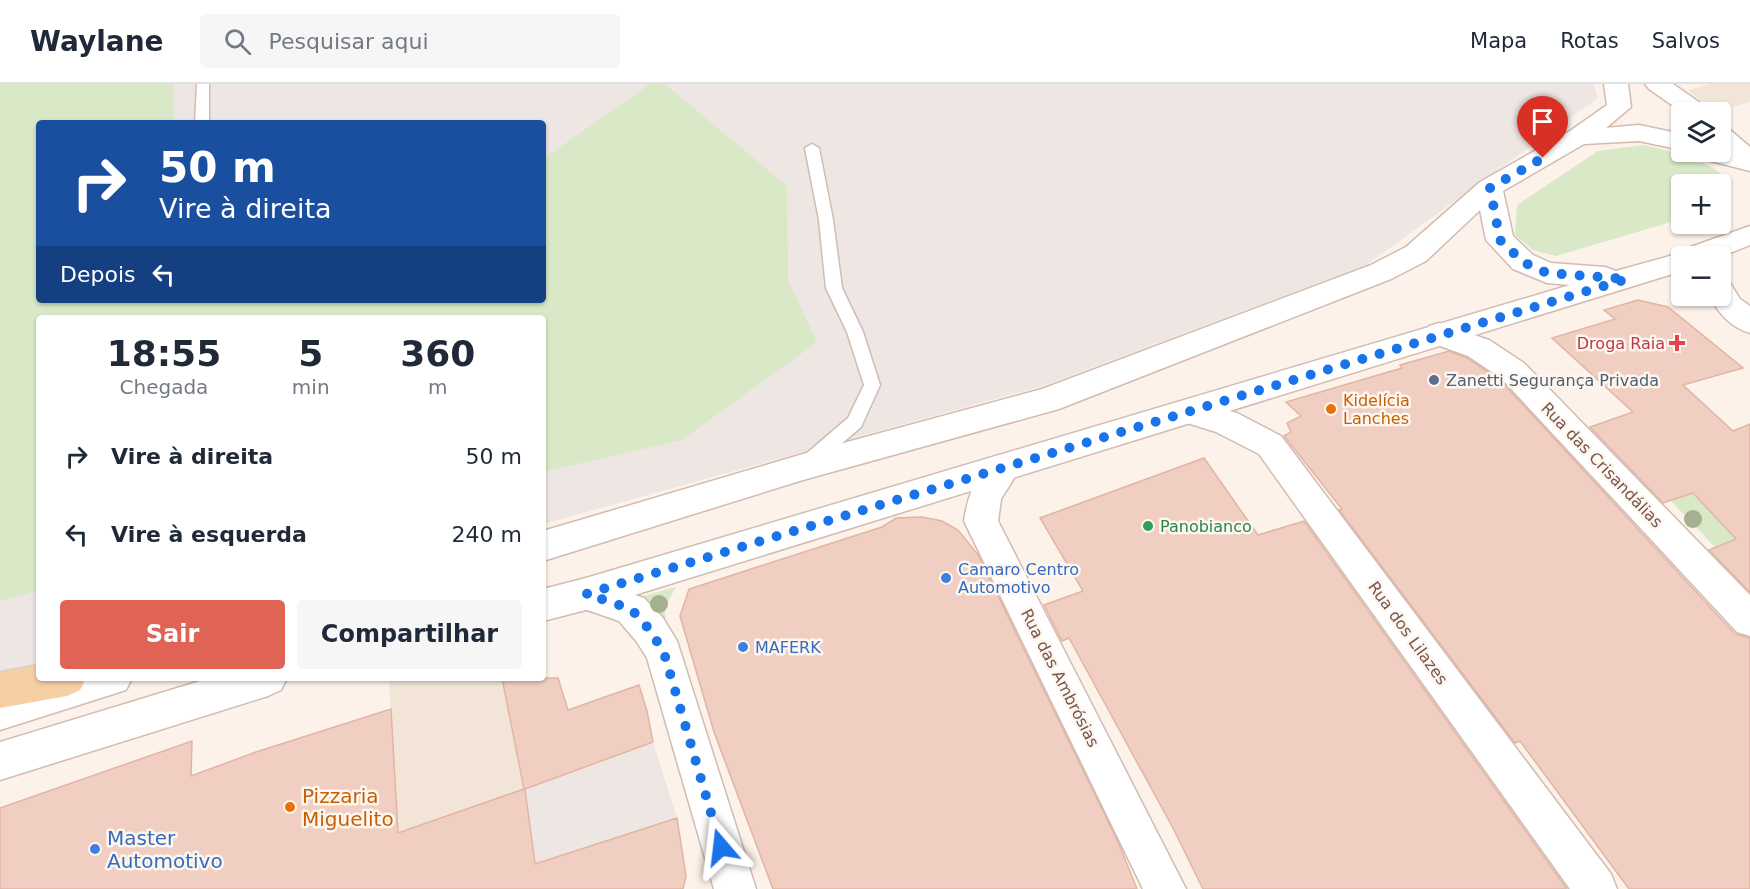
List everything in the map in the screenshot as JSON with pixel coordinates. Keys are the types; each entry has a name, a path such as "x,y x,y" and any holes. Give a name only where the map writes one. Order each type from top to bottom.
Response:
{"main road":[{"path":"546,545 803,467 1048,400 1381,272 1416,254 1490,188 1579,137 1619,107 1616,84"},
{"path":"1657,84 1683,102"},
{"path":"1579,137 1639,133 1671,140"},
{"path":"1731,144 1750,162"},
{"path":"1731,157 1750,162"},
{"path":"1490,188 1500,240 1523,262 1547,273 1627,279"},
{"path":"1720,246 1746,230"},
{"path":"546,604 1192,412 1438,334 1671,265"},
{"path":"1730,306 1750,322"},
{"name":"Rua das Crisandálias","path":"1438,334 1467,342 1494,355 1513,371 1750,620"},
{"name":"Rua dos Lilazes","path":"1192,412 1226,422 1270,445 1596,889"},
{"name":"Rua das Ambrósias","path":"1005,467 985,495 981,521 1165,889"},
{"path":"586,594 631,609 650,630 664,653 688,741 735,889"},
{"path":"0,690 50,681"},
{"path":"0,712 102,681"},
{"path":"0,761 258,681"},
{"path":"0,772 266,681"}],"lane":[{"path":"202,120 203,84"},
{"path":"803,467 855,422 872,385 855,332 834,288 826,220 812,148"}],"shaded area":[{"path":"0,84 1593,84 1598,98 1366,265 1045,385 546,523 546,315 36,315 36,668 0,674"},
{"path":"1710,84 1750,84 1750,102 1731,107 1731,102 1703,102 1688,90"},
{"path":"389,681 503,681 525,789 398,833"},
{"path":"653,742 677,818 535,864 525,789"}],"green space":[{"path":"0,84 174,84 174,120 36,120 36,303 546,303 546,157 650,84 665,84 787,186 788,280 817,342 682,440 546,471 546,315 36,315 36,591 0,601"},
{"path":"1644,145 1671,151 1671,162 1702,162 1721,174 1671,174 1671,222 1556,256 1533,250 1515,235 1517,205 1598,151"},
{"path":"1693,493 1736,539 1715,547 1670,500"},
{"path":"676,587 664,609 666,620 651,608 629,600"}],"building":[{"path":"1638,300 1668,307 1743,368 1683,385 1733,431 1750,424 1750,592 1709,550 1736,539 1693,493 1663,503 1590,427 1633,412 1552,338 1615,319 1604,310"},
{"path":"1449,351 1467,358 1501,381 1735,634 1750,638 1750,889 1629,889 1520,741 1515,743 1339,510 1342,509 1284,436 1291,432 1287,423 1301,416 1286,402 1402,368 1400,365"},
{"path":"1204,458 1258,535 1304,521 1567,889 1203,889 1173,828 1069,638 1062,641 1044,605 1083,591 1040,518"},
{"path":"922,517 942,521 958,530 978,555 1119,844 1137,889 773,889 714,732 680,616 689,589 882,527 896,518"},
{"path":"546,678 558,678 568,710 639,685 653,742 525,789 535,864 677,818 686,876 683,889 0,889 0,808 192,741 191,776 256,752 391,709 398,833 524,789 503,681 546,681"}],"place":[{"name":"Droga Raia","path":"1677,343"},
{"name":"Zanetti Segurança Privada","path":"1434,380"},
{"name":"Kidelícia Lanches","path":"1331,409"},
{"name":"Panobianco","path":"1148,526"},
{"name":"Camaro Centro Automotivo","path":"946,578"},
{"name":"MAFERK","path":"743,647"},
{"name":"Pizzaria Miguelito","path":"290,807"},
{"name":"Master Automotivo","path":"95,849"}],"route":[{"path":"721,847 664,653 650,630 631,609 586,594 809,525 1192,412 1438,334 1627,279 1547,273 1523,262 1500,240 1490,188 1543,158"}]}
